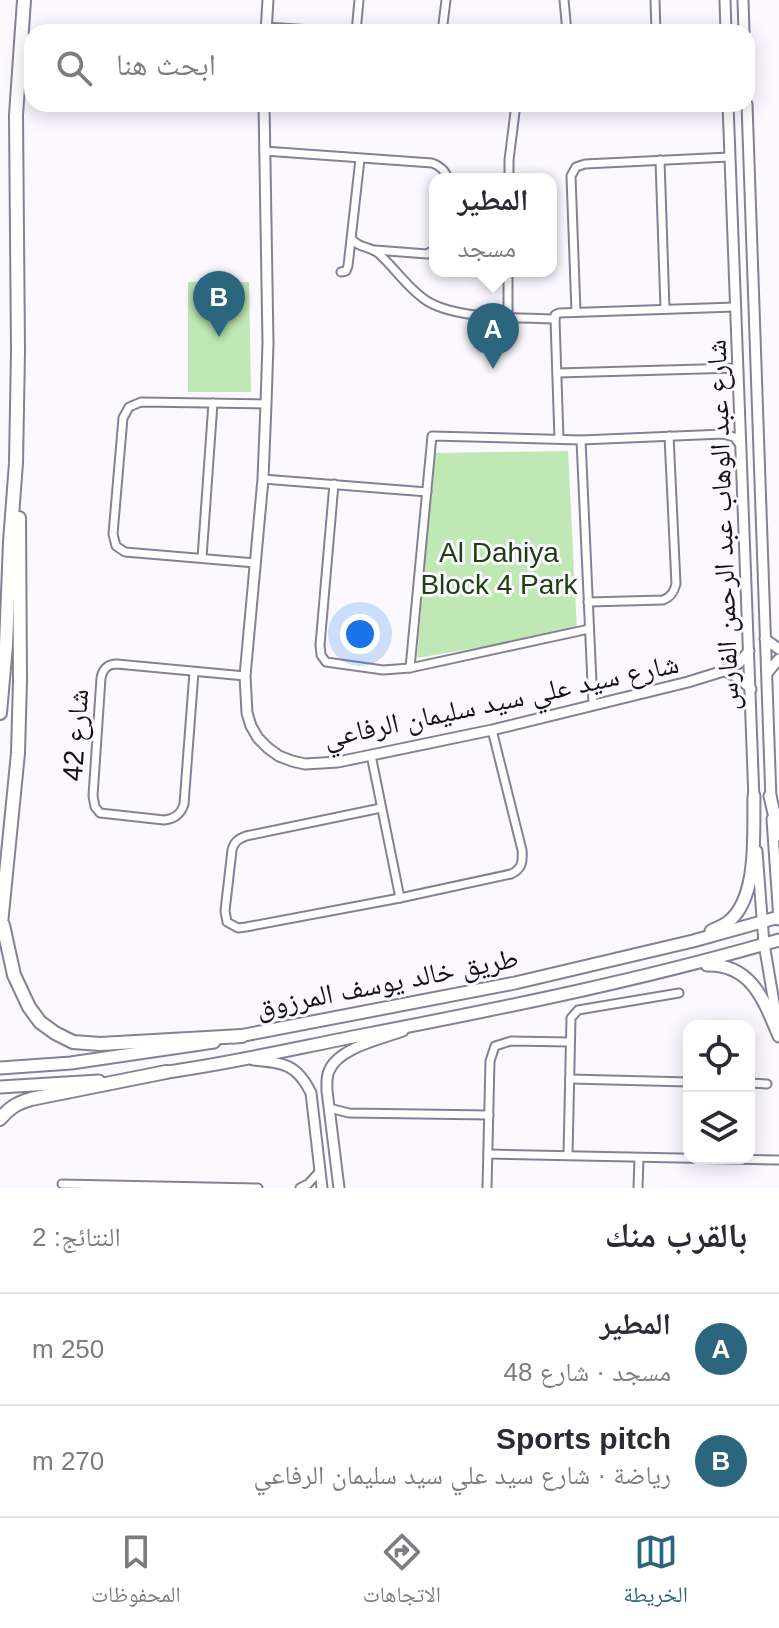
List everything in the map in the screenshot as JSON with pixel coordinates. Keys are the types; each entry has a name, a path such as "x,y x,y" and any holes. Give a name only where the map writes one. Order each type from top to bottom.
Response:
{"highway":[{"path":"0,713 16,463 16,115 24,0"},
{"path":"0,934 18,753 20,695 20,545 16,463"},
{"path":"1,916 14,975 29,1007 40,1022 73,1042 100,1044 242,1036"},
{"path":"0,1119 19,1103 166,1072"}],"main road":[{"path":"693,941 729,921 744,902 751,882 754,796"},
{"path":"770,796 779,835"},
{"name":"طريق خالد يوسف المرزوق","path":"0,1068 71,1063 242,1036 515,983 779,918"},
{"name":"طريق خالد يوسف المرزوق","path":"0,1087 111,1080 166,1072 440,1021 690,966 779,940"},
{"path":"690,966 718,965 743,974 754,985 779,1035"}],"street":[{"path":"266,24 268,0"},
{"path":"357,24 359,0"},
{"path":"443,24 446,0"},
{"path":"564,0 566,24"},
{"path":"655,0 656,24"},
{"path":"725,0 726,24"},
{"path":"743,0 744,24"},
{"name":"شارع سيد علي سيد سليمان الرفاعي","path":"264,112 268,330 266,404 263,479 245,676 247,713 258,738 279,756 305,764 338,762 492,730 725,671 739,663 749,651"},
{"path":"509,173 515,112"},
{"name":"شارع عبد الوهاب عبد الرحمن الفارس","path":"728,112 754,796 761,922 779,1035"},
{"name":"شارع عبد الوهاب عبد الرحمن الفارس","path":"747,112 770,796 779,918"},
{"path":"264,151 432,163 444,173"},
{"path":"576,312 573,170 580,164 729,157"},
{"path":"341,272 348,269 360,159"},
{"path":"660,160 665,309"},
{"path":"352,239 357,245 374,250 429,253"},
{"path":"374,250 417,293 436,305 460,312 555,319"},
{"path":"508,277 508,317"},
{"path":"559,439 555,315 735,307"},
{"path":"557,373 738,368 745,374 756,367"},
{"path":"739,393 742,386 749,384 757,390"},
{"path":"255,563 125,552 116,546 113,534 123,418 129,407 141,402 266,404"},
{"path":"202,558 213,403"},
{"path":"723,434 740,421"},
{"path":"410,668 432,436 581,440 723,434 734,437 741,447"},
{"path":"588,602 663,600 675,589 669,436"},
{"path":"581,440 593,705"},
{"path":"263,479 427,492"},
{"path":"334,484 320,645 322,659 331,664 383,670 410,668 589,629"},
{"path":"765,639 779,649"},
{"path":"767,675 779,659"},
{"name":"شارع 42","path":"194,672 184,804 180,813 164,820 100,813 93,796 101,678 105,669 117,664 245,676"},
{"path":"725,671 751,689"},
{"path":"381,808 240,839 232,850 225,918 232,926 246,927 511,874 521,865 522,850 492,730"},
{"path":"753,733 762,736 768,732"},
{"path":"753,750 763,746 769,750"},
{"path":"371,755 400,898"},
{"path":"568,1155 571,1018 578,1010 679,993"},
{"path":"339,1188 329,1108 329,1070 349,1050 440,1021"},
{"path":"487,1188 490,1061 495,1046 511,1041 570,1042"},
{"path":"238,1059 290,1067 304,1079 311,1093 322,1188"},
{"path":"570,1079 683,1082"},
{"path":"755,1083 767,1084"},
{"path":"329,1108 349,1113 489,1115"},
{"path":"331,1122 349,1113"},
{"path":"318,1159 327,1150 335,1156"},
{"path":"488,1154 779,1160"},
{"path":"638,1188 639,1158"},
{"path":"300,1188 320,1171"},
{"path":"62,1184 258,1188"}],"green space":[{"path":"188,282 249,282 251,392 188,392"},
{"name":"Al Dahiya Block 4 Park","path":"568,451 577,631 417,658 434,453"}],"place":[{"name":"Sports pitch","path":"219,337"},
{"name":"المطير","path":"493,369"}]}
